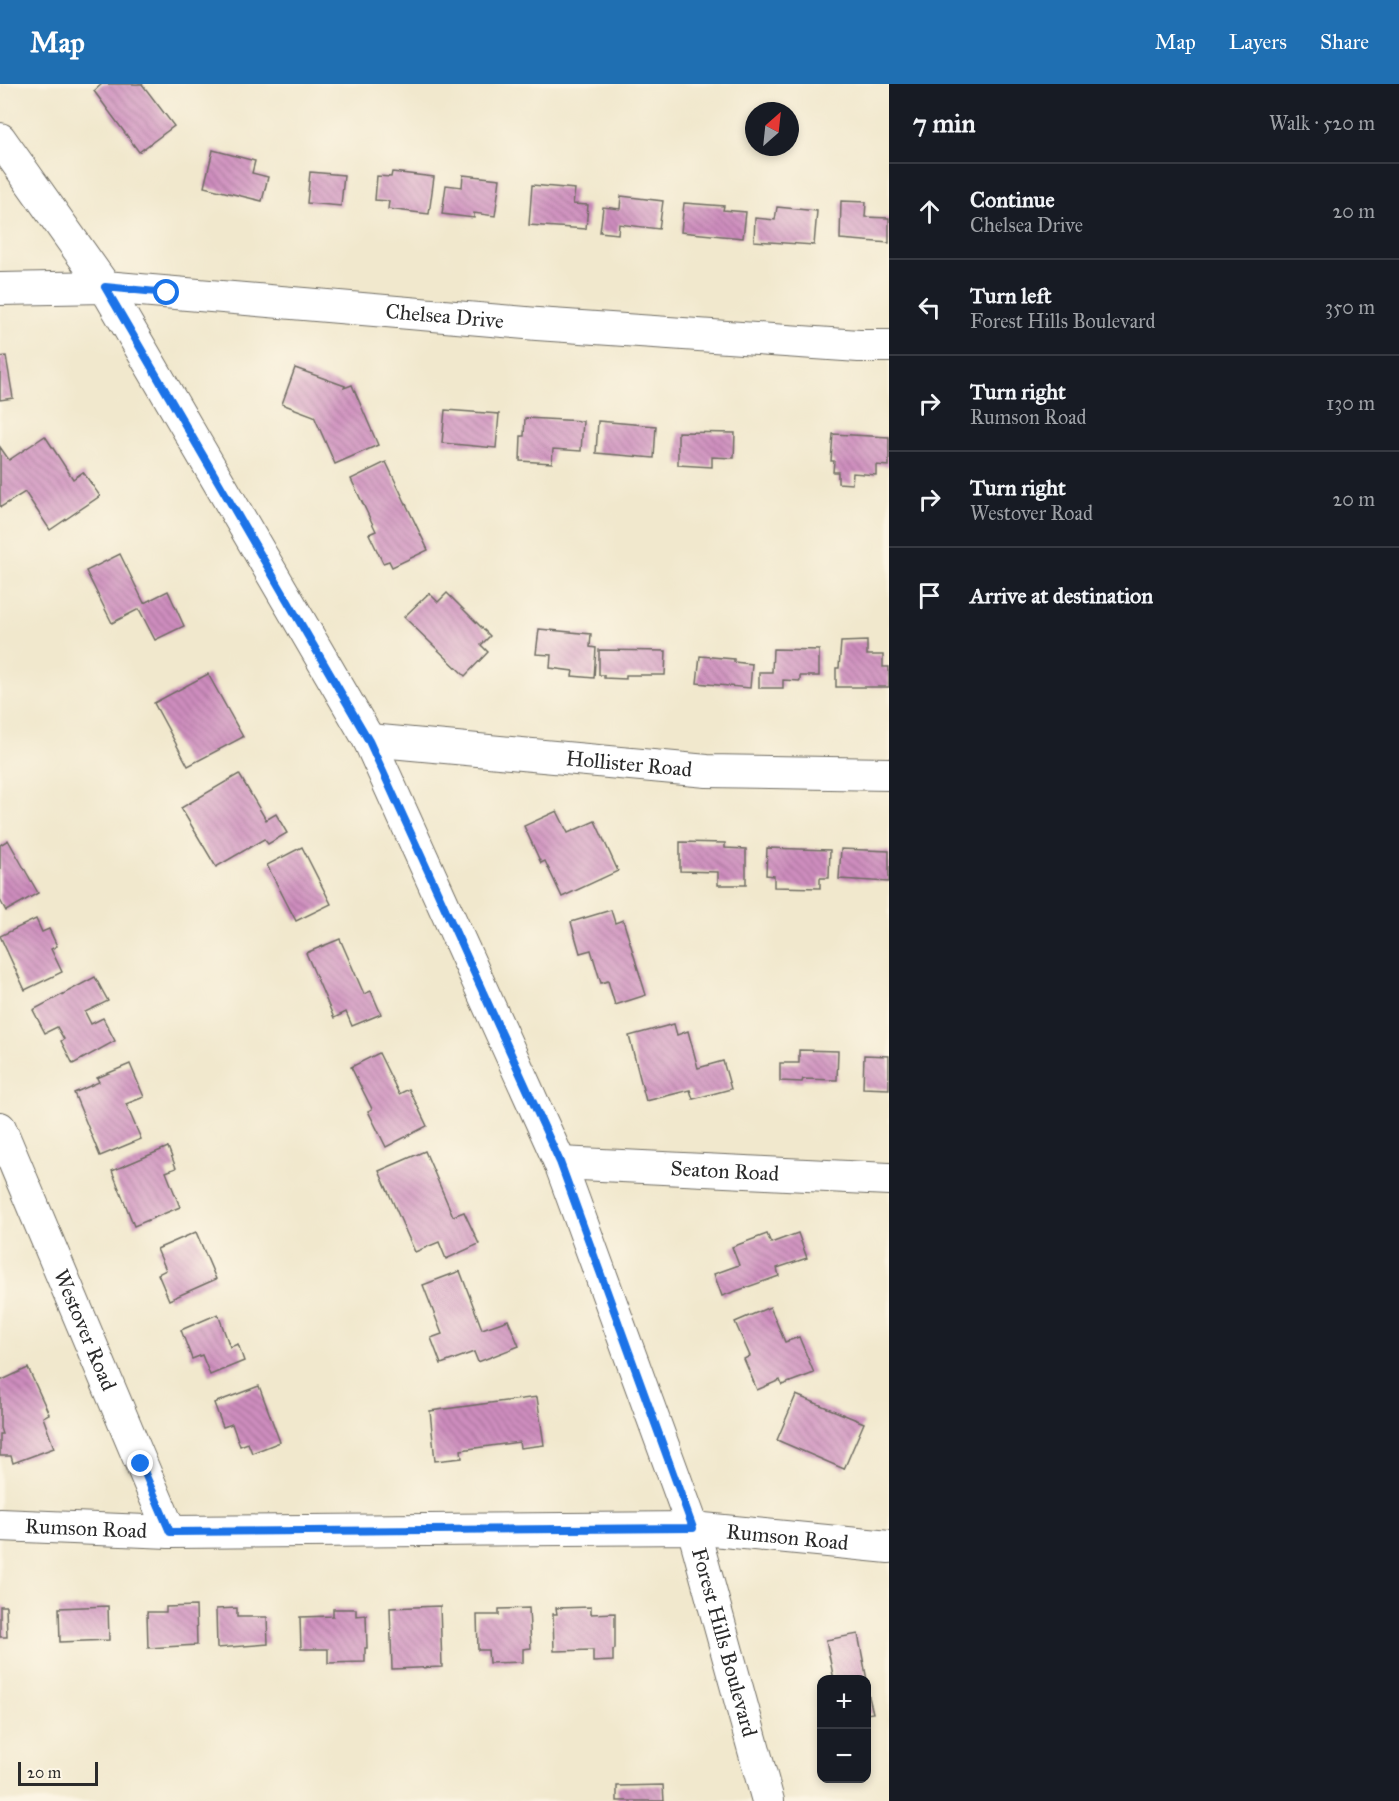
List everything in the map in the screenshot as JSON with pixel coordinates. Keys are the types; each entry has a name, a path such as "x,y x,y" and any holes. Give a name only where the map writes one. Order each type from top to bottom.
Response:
{"street":[{"name":"Forest Hills Boulevard","path":"0,139 105,287 369,741 560,1162 693,1528 768,1801"},
{"name":"Chelsea Drive","path":"0,289 105,287 537,324 859,346 889,346"},
{"name":"Hollister Road","path":"369,741 707,771 889,774"},
{"name":"Westover Road","path":"0,1128 170,1532"},
{"name":"Seaton Road","path":"560,1162 889,1179"},
{"name":"Rumson Road","path":"0,1525 170,1532 693,1528 889,1547"}],"building":[{"path":"102,84 142,84 174,126 139,152 94,91"},
{"path":"213,150 255,161 252,173 268,177 262,201 204,187"},
{"path":"310,172 344,175 341,206 307,203"},
{"path":"392,172 434,177 429,214 388,209 389,201 375,200 377,176 391,177"},
{"path":"463,175 500,179 495,216 474,213 474,218 442,214 446,185 462,187"},
{"path":"532,185 575,189 573,204 588,205 586,229 529,225"},
{"path":"621,196 663,201 659,229 619,224 618,234 600,232 603,207 620,209"},
{"path":"841,201 866,202 865,217 889,218 889,243 840,239"},
{"path":"684,203 724,206 723,210 746,212 743,238 681,232"},
{"path":"777,207 817,211 814,245 754,241 755,218 775,220"},
{"path":"6,356 13,398 0,400 0,357"},
{"path":"295,368 345,386 344,388 352,385 378,445 335,464 314,416 282,404"},
{"path":"445,410 499,414 496,448 442,443"},
{"path":"525,418 583,421 581,451 553,449 552,463 520,461 521,436 524,436"},
{"path":"598,421 656,426 654,458 596,453"},
{"path":"678,432 735,433 734,458 712,457 712,467 678,465"},
{"path":"833,434 889,437 889,466 876,465 876,475 853,473 852,484 838,483 838,472 833,472 834,461 831,461"},
{"path":"45,436 73,479 83,472 100,496 50,530 25,492 1,507 0,505 0,447 9,460"},
{"path":"386,462 428,550 392,567 389,561 383,563 369,534 376,531 351,479"},
{"path":"120,554 144,603 168,591 184,626 155,640 139,609 112,623 86,571"},
{"path":"429,593 438,602 447,593 490,636 481,645 488,652 465,676 404,617"},
{"path":"539,629 591,634 590,647 596,648 594,678 572,676 573,671 550,668 551,655 536,654"},
{"path":"867,641 867,655 883,655 883,667 889,667 889,687 836,687 836,668 839,668 841,642"},
{"path":"773,649 819,650 819,676 800,676 800,681 783,680 783,688 759,688 759,672 772,672"},
{"path":"599,650 666,651 665,675 626,675 626,679 604,678 604,675 599,675"},
{"path":"700,656 734,659 734,662 752,664 750,688 697,683"},
{"path":"208,674 243,737 188,766 154,703"},
{"path":"239,774 266,820 276,814 287,833 268,844 264,839 216,867 181,808"},
{"path":"557,811 568,833 595,821 618,871 562,897 545,861 541,863 524,826"},
{"path":"8,840 38,893 6,911 0,900 0,845"},
{"path":"680,842 725,843 725,848 746,849 746,885 718,885 718,872 680,871"},
{"path":"302,847 331,904 296,921 267,865"},
{"path":"767,848 830,850 829,878 820,878 820,888 774,887 774,876 766,875"},
{"path":"841,849 889,851 889,882 839,879"},
{"path":"611,910 615,923 623,920 646,995 615,1005 608,981 601,983 591,950 580,953 571,922"},
{"path":"36,919 42,932 49,929 57,946 51,949 62,972 25,990 0,936"},
{"path":"340,939 364,994 371,991 381,1014 352,1026 346,1012 334,1018 306,953"},
{"path":"95,977 108,1001 85,1012 91,1024 103,1018 115,1041 73,1064 61,1041 64,1039 57,1027 45,1033 33,1010"},
{"path":"674,1024 677,1035 688,1031 698,1068 723,1061 731,1089 693,1099 690,1090 646,1101 629,1036"},
{"path":"799,1050 838,1051 837,1080 780,1081 780,1063 799,1063"},
{"path":"379,1053 399,1094 409,1089 427,1126 386,1147 368,1111 372,1109 351,1067"},
{"path":"864,1055 889,1056 889,1089 863,1088"},
{"path":"130,1064 144,1097 126,1104 141,1139 100,1156 74,1093 99,1082 97,1078"},
{"path":"168,1147 176,1168 166,1172 180,1207 134,1226 112,1171"},
{"path":"425,1151 453,1216 464,1212 479,1244 446,1259 439,1242 415,1252 379,1171"},
{"path":"196,1232 216,1279 169,1300 158,1274 166,1270 157,1249"},
{"path":"798,1233 807,1258 777,1268 779,1276 722,1296 714,1274 739,1265 732,1247 767,1234 771,1243"},
{"path":"460,1271 482,1329 508,1320 519,1346 478,1362 474,1352 441,1364 431,1338 442,1334 423,1285"},
{"path":"770,1307 785,1342 799,1337 814,1373 782,1385 780,1380 757,1390 744,1359 750,1356 735,1322"},
{"path":"218,1314 230,1347 238,1344 244,1361 210,1375 202,1355 192,1359 181,1330"},
{"path":"28,1368 49,1414 43,1417 54,1448 13,1463 11,1456 0,1456 0,1434 2,1434 0,1381"},
{"path":"259,1386 280,1442 252,1453 248,1443 240,1446 232,1424 223,1427 214,1403"},
{"path":"796,1395 864,1423 844,1469 777,1440"},
{"path":"537,1397 544,1445 520,1448 519,1442 461,1450 462,1458 435,1461 430,1411"},
{"path":"0,1606 6,1606 7,1637 0,1637"},
{"path":"108,1606 109,1640 60,1642 59,1608"},
{"path":"196,1606 197,1645 148,1648 147,1612 166,1612 166,1607"},
{"path":"440,1606 442,1667 392,1669 390,1608"},
{"path":"591,1607 591,1614 615,1613 613,1661 593,1662 593,1650 554,1651 553,1614 557,1614 556,1608"},
{"path":"237,1608 237,1617 267,1617 268,1644 217,1648 216,1609"},
{"path":"529,1608 531,1648 523,1649 523,1662 489,1663 488,1650 478,1650 477,1615 499,1615 499,1609"},
{"path":"333,1609 356,1609 356,1616 366,1615 365,1662 328,1663 328,1649 301,1649 300,1617 333,1616"},
{"path":"858,1634 866,1675 833,1675 826,1640"},
{"path":"663,1785 664,1801 617,1801 617,1786"}],"route":[{"path":"141,1464 170,1532 693,1528 560,1162 369,741 105,287 167,293"}]}
